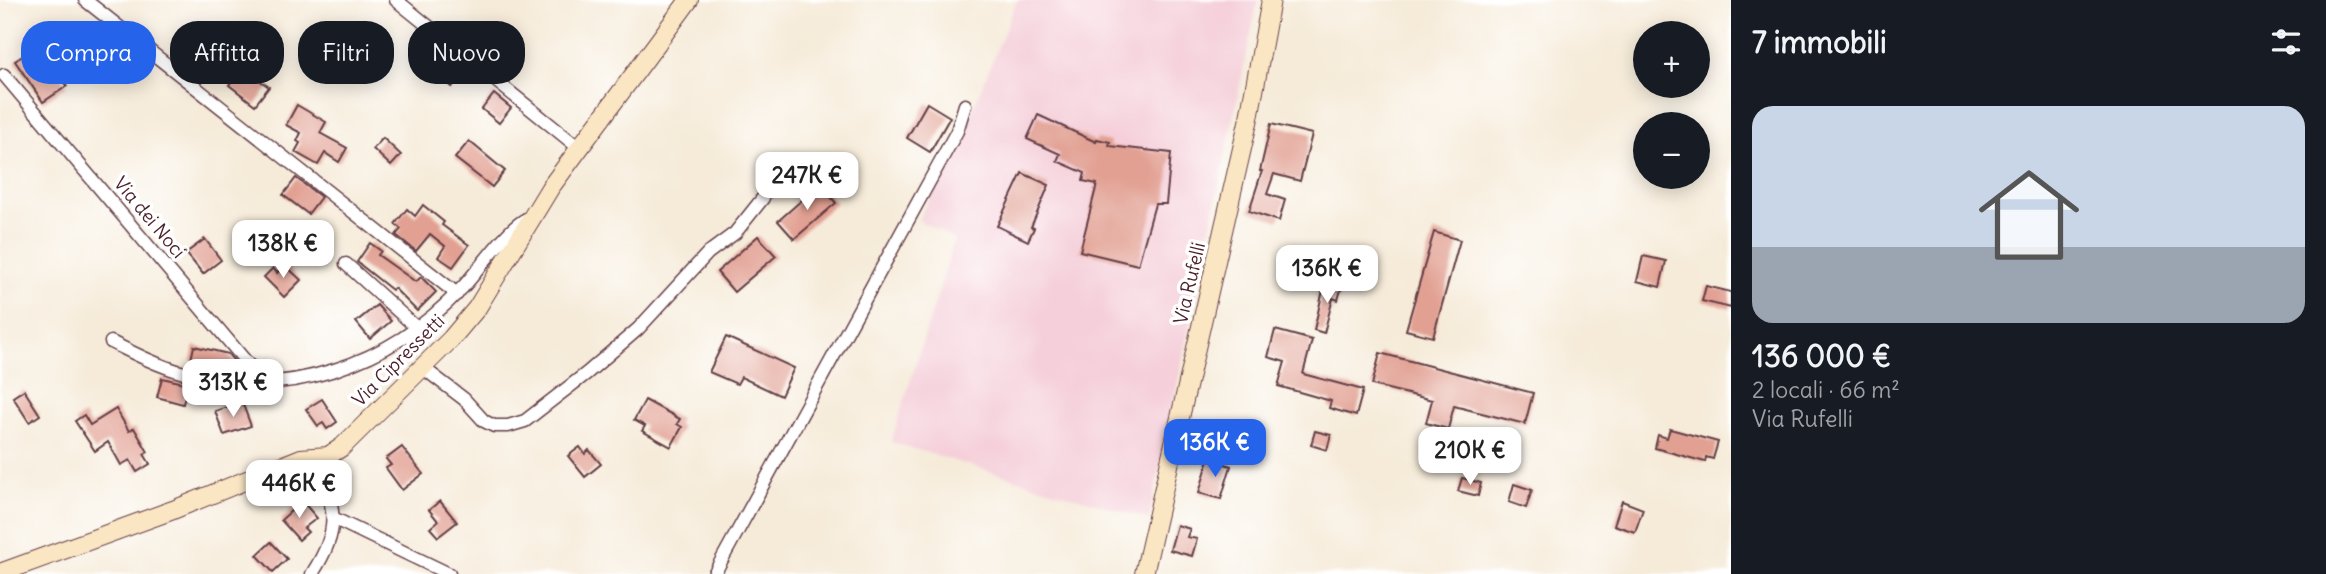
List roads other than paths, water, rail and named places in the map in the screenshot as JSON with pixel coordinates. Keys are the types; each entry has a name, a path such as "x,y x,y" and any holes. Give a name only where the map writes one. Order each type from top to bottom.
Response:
{"street":[{"path":"85,0 457,295"},
{"path":"396,0 579,148"},
{"name":"Via Cipressetti","path":"328,456 342,447 477,308 579,148 689,0"},
{"name":"Via Rufelli","path":"1144,574 1245,132 1271,0"},
{"name":"Via dei Noci","path":"5,75 248,364 267,382"},
{"path":"714,574 957,131 965,105"},
{"path":"422,367 464,399 484,421 494,426 508,426 524,421 587,373 638,329 708,253 735,233 763,198"},
{"path":"111,342 152,362 184,373 231,382 302,379 343,368 370,357 418,329 457,295 515,227 524,219 533,217"},
{"path":"346,264 418,329"},
{"path":"0,573 173,510 301,458 328,456 323,478 333,518 329,541 312,574"},
{"path":"333,518 449,574"}]}
